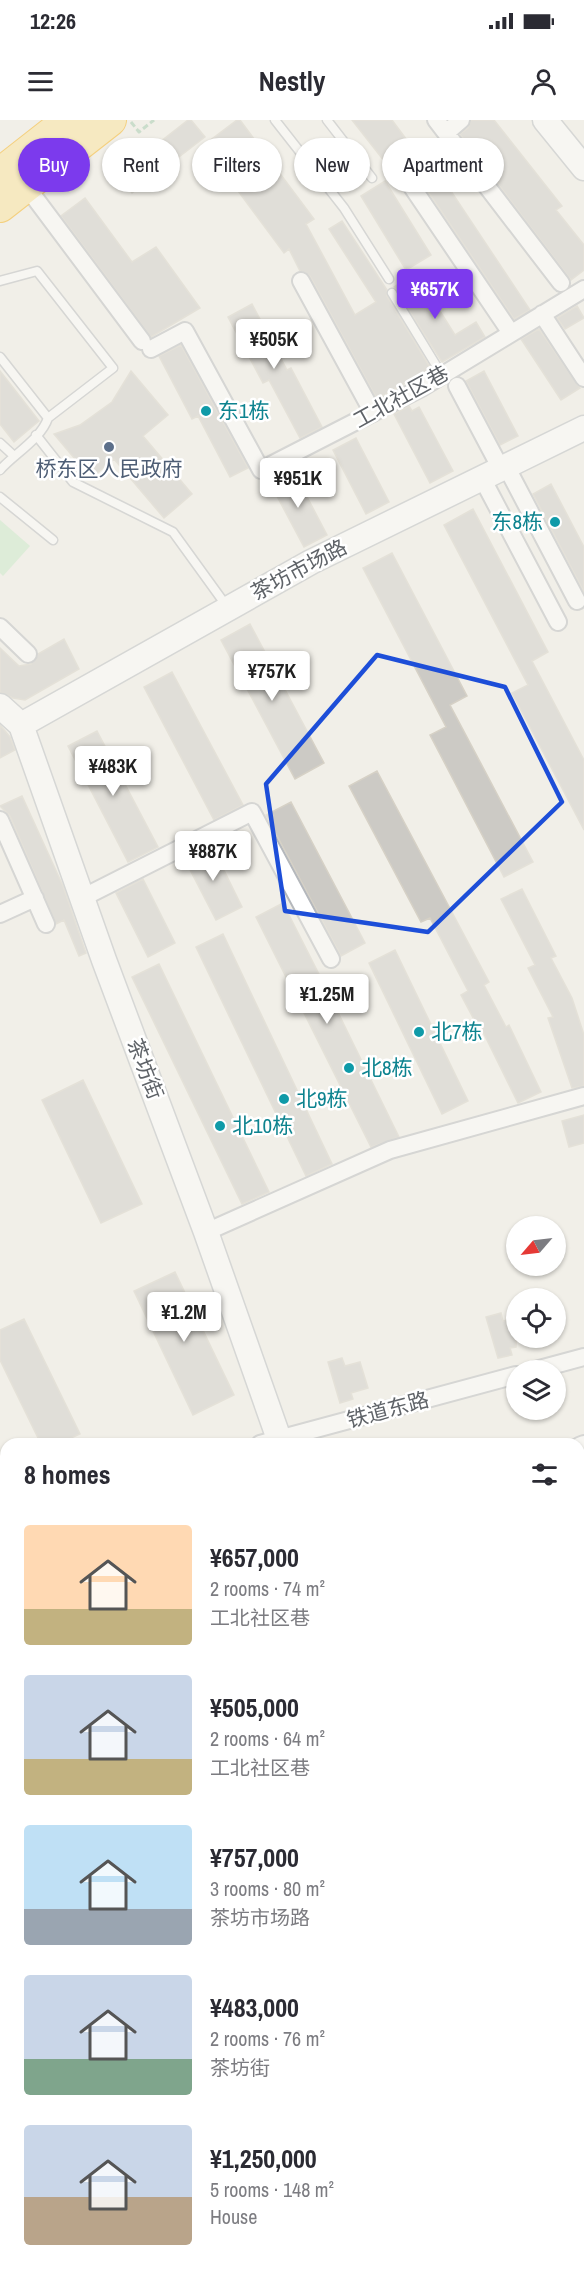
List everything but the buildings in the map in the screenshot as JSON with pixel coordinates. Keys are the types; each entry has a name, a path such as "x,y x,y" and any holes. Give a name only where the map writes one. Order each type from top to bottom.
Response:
{"highway":[{"path":"0,206 13,180 69,120"},
{"path":"13,180 110,120"}],"street":[{"path":"461,120 441,126 561,283"},
{"path":"545,120 584,168"},
{"name":"工北社区巷","path":"13,180 147,345 185,331 261,470 442,375 584,289"},
{"path":"416,192 511,333"},
{"path":"301,281 373,413"},
{"path":"542,314 584,378"},
{"path":"457,386 496,471 558,622"},
{"name":"茶坊市场路","path":"21,725 311,562 584,428"},
{"path":"496,471 577,601"},
{"path":"0,627 28,654"},
{"name":"茶坊街","path":"0,706 21,725 82,898 206,1232 269,1438"},
{"path":"82,898 252,812 331,959"},
{"path":"0,820 46,924"},
{"path":"0,914 35,898"},
{"path":"206,1232 390,1150 584,1096"},
{"path":"566,1362 584,1357"},
{"name":"铁道东路","path":"285,1438 506,1378"}],"lane":[{"path":"275,120 344,208 389,279"},
{"path":"327,120 372,178"},
{"path":"0,280 37,271 113,368 48,418 44,428 13,455 0,470"},
{"path":"392,293 442,375"},
{"path":"0,357 48,418"},
{"path":"36,435 73,482 173,532 228,608"},
{"path":"0,443 13,455"},
{"path":"0,497 53,540"}],"path":[{"path":"130,120 139,132 154,120"}],"highlighted area":[{"path":"377,655 505,687 562,802 428,932 285,911 266,784"}],"green space":[{"path":"0,520 30,546 3,576 0,573"}],"place":[{"name":"东1栋","path":"206,411"},
{"name":"桥东区人民政府","path":"109,447"},
{"name":"东8栋","path":"555,522"},
{"name":"北7栋","path":"419,1032"},
{"name":"北8栋","path":"349,1068"},
{"name":"北9栋","path":"284,1099"},
{"name":"北10栋","path":"220,1126"}]}
